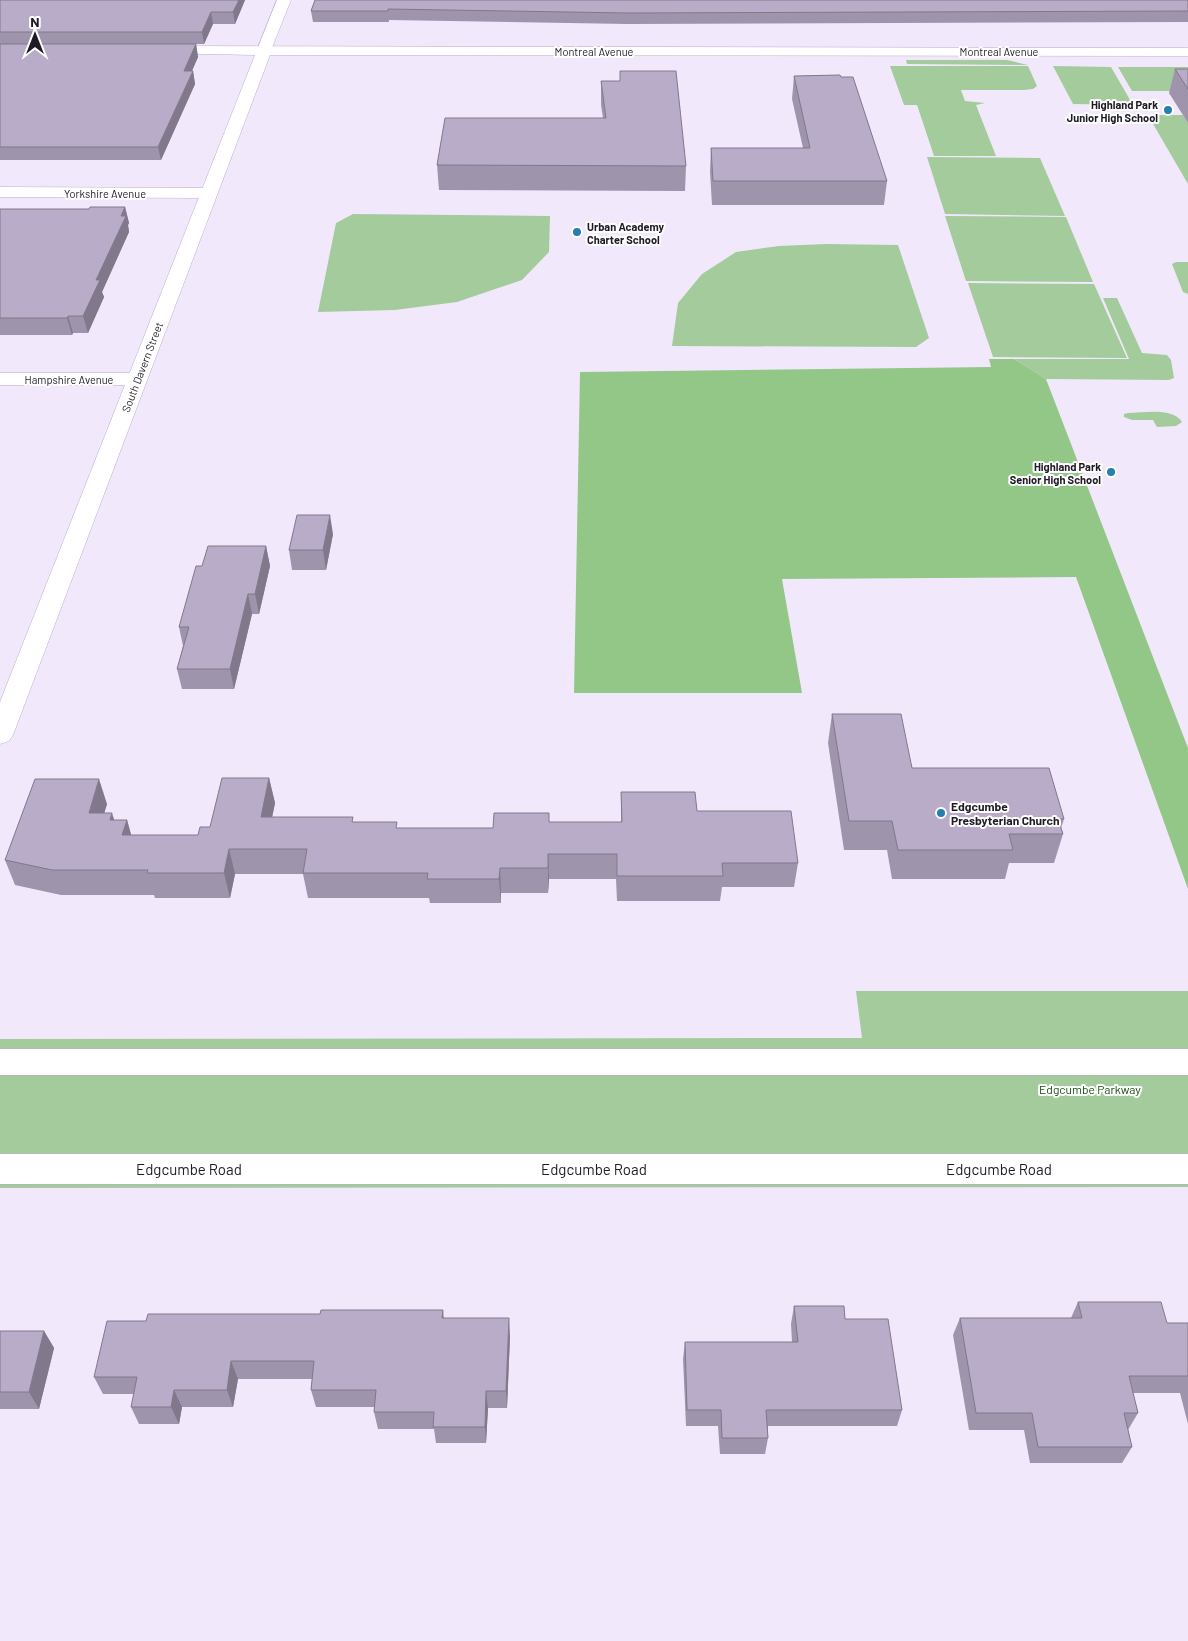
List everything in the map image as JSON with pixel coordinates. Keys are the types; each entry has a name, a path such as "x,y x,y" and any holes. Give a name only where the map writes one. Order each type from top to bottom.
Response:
{"street":[{"name":"South Davern Street","path":"0,735 284,0"},
{"name":"Montreal Avenue","path":"148,50 1188,52"},
{"name":"Yorkshire Avenue","path":"0,192 209,193"},
{"name":"Hampshire Avenue","path":"0,379 137,379"},
{"path":"0,1062 1188,1062"},
{"name":"Edgcumbe Road","path":"0,1169 1188,1170"}],"green space":[{"path":"906,60 1007,60 1028,65 907,64"},
{"path":"890,66 1028,66 1037,86 1033,89 1024,90 961,90 965,101 985,103 976,105 996,156 934,156 917,105 904,105"},
{"path":"1053,66 1111,67 1133,105 1073,104"},
{"path":"1118,67 1188,67 1188,91 1132,91"},
{"path":"1152,115 1183,115 1188,123 1188,184 1149,117 1152,117"},
{"path":"927,157 1040,158 1065,216 945,214"},
{"path":"353,214 550,216 549,252 522,280 457,302 395,310 318,312 336,223"},
{"path":"945,216 1066,217 1093,282 966,281"},
{"path":"826,244 898,245 929,338 916,347 672,346 678,303 702,274 736,252 779,246"},
{"path":"1188,262 1188,294 1183,292 1172,264"},
{"path":"968,283 1094,284 1127,358 993,357"},
{"path":"1103,298 1117,298 1142,353 1167,355 1171,360 1174,378 1169,380 1046,379 1014,359 1129,359"},
{"path":"989,359 1014,359 1046,379 1188,748 1188,889 1076,577 782,579 802,693 574,693 580,372 991,367"},
{"path":"1124,414 1172,414 1182,422 1176,426 1157,427 1153,420 1132,420 1124,417"},
{"name":"Edgcumbe Parkway","path":"856,991 1188,991 1188,1187 0,1188 0,1039 862,1038"}],"building":[{"path":"0,0 239,0 233,12 211,12 202,32 0,32"},
{"path":"315,0 1188,0 1188,11 628,13 388,9 388,11 311,11"},
{"path":"0,44 196,44 184,71 193,71 158,147 0,147"},
{"path":"1175,69 1188,69 1188,89"},
{"path":"620,71 676,71 686,166 437,165 445,118 606,118 601,81 620,81"},
{"path":"840,75 841,77 853,77 887,181 713,181 711,148 810,148 794,76"},
{"path":"90,207 125,207 121,216 126,216 96,280 100,280 83,316 68,316 67,318 0,318 0,209 89,209"},
{"path":"297,515 330,515 323,550 289,550"},
{"path":"208,546 266,546 255,594 248,594 230,669 177,669 189,627 179,627 196,566 202,566"},
{"name":"Edgcumbe Presbyterian Church","path":"832,714 901,714 912,768 1049,768 1064,819 1058,819 1063,834 1009,834 1013,850 898,850 892,821 849,821"},
{"path":"222,778 269,778 261,817 353,817 352,822 397,822 396,828 493,828 494,813 549,813 549,822 622,822 621,792 695,792 697,811 791,811 798,863 722,863 723,876 617,876 617,854 548,854 548,868 500,868 499,879 427,879 428,873 303,873 307,849 229,849 224,873 147,873 148,870 52,870 5,860 35,779 99,779 89,813 112,813 110,820 127,820 122,835 198,835 200,827 210,827"},
{"path":"1078,1302 1161,1302 1167,1323 1188,1323 1188,1376 1129,1376 1138,1413 1124,1413 1132,1447 1038,1447 1032,1413 976,1413 960,1318 1082,1318"},
{"path":"794,1306 844,1306 845,1319 888,1319 902,1410 766,1410 768,1438 722,1438 721,1410 687,1410 685,1342 798,1342"},
{"path":"321,1310 443,1310 442,1318 509,1318 506,1391 486,1391 485,1427 433,1427 434,1412 374,1412 376,1390 311,1390 314,1361 231,1361 227,1390 174,1390 171,1407 131,1407 137,1377 94,1377 107,1321 146,1321 148,1314 320,1314"},
{"path":"0,1331 44,1331 29,1392 0,1392"}],"place":[{"name":"Highland Park Junior High School","path":"1168,110"},
{"name":"Urban Academy Charter School","path":"577,232"},
{"name":"Highland Park Senior High School","path":"1111,472"},
{"name":"Edgcumbe Presbyterian Church","path":"941,813"}]}
